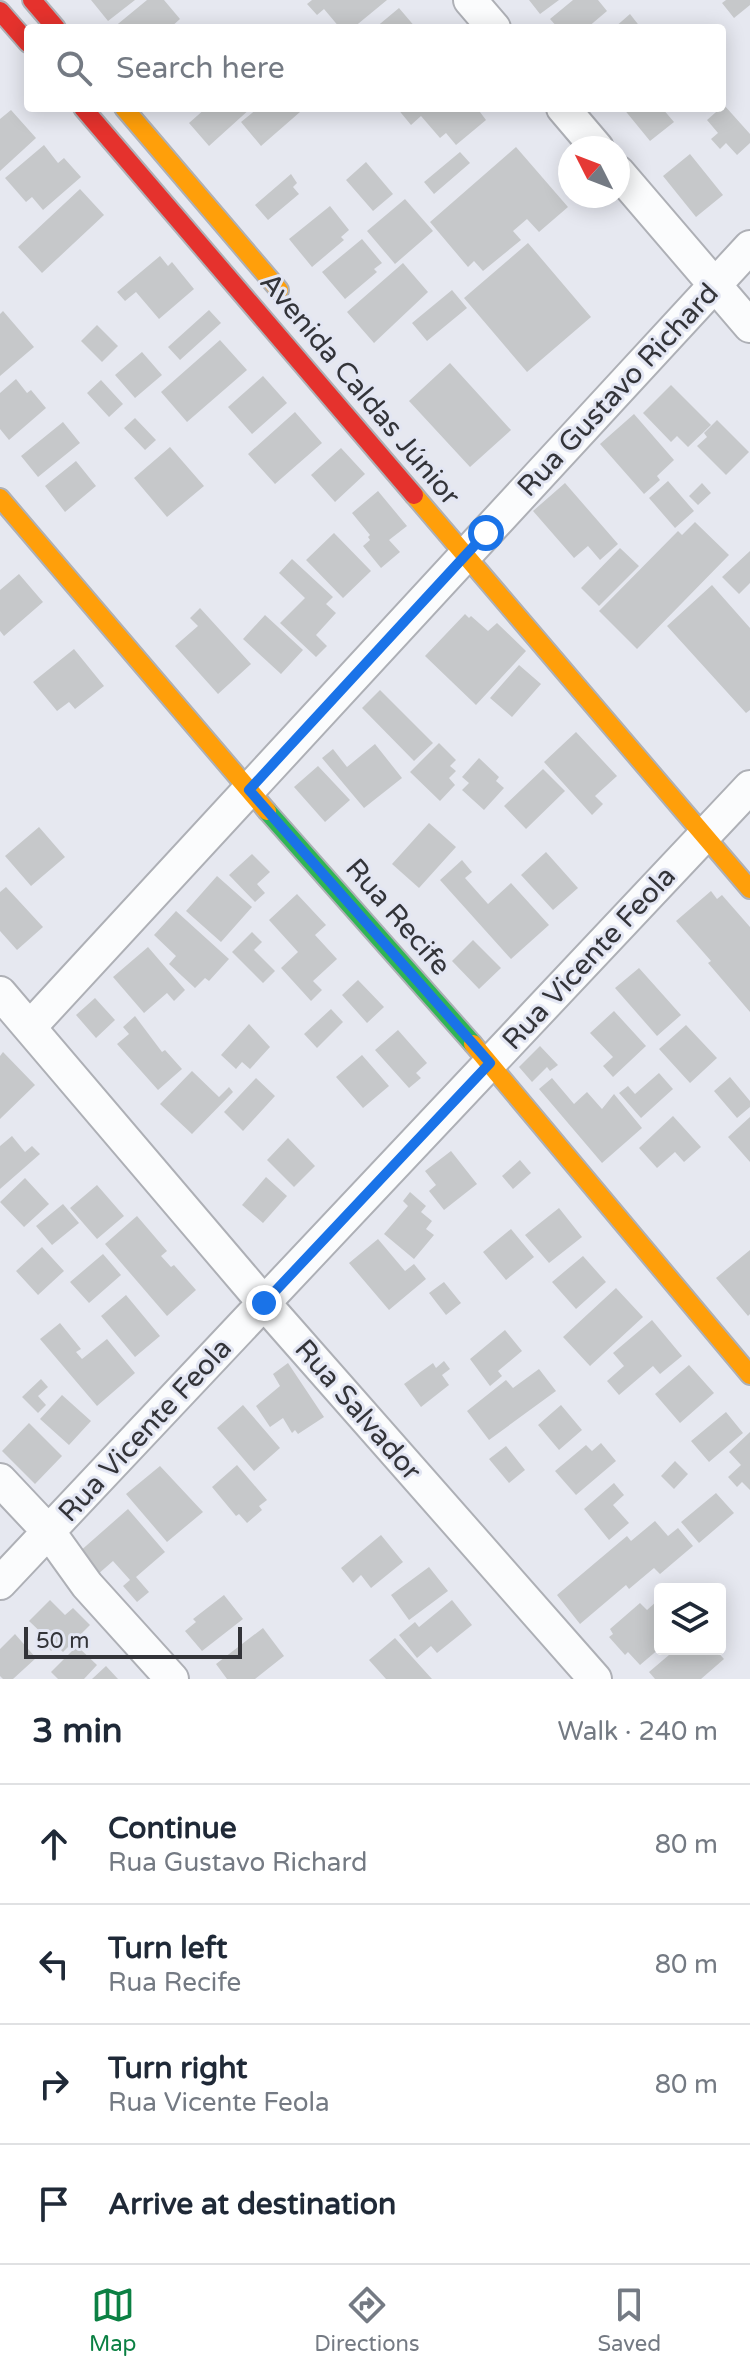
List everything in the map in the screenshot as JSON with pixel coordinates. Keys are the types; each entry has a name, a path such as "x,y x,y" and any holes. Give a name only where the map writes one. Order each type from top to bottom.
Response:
{"main road":[{"path":"32,0 53,24"},
{"path":"0,11 24,38"},
{"name":"Avenida Caldas Júnior","path":"87,112 481,539 719,819 750,889"},
{"name":"Avenida Caldas Júnior","path":"127,112 289,302"},
{"name":"Rua Recife","path":"0,498 249,790 490,1063 750,1375"}],"street":[{"path":"470,0 491,24"},
{"path":"566,112 587,136"},
{"path":"630,186 750,326"},
{"name":"Rua Gustavo Richard","path":"30,1027 750,247"},
{"name":"Rua Vicente Feola","path":"0,1583 750,787"},
{"name":"Rua Salvador","path":"0,993 582,1675"},
{"path":"0,1480 49,1532 87,1585 172,1679"}],"building":[{"path":"91,0 135,0 108,21"},
{"path":"147,0 164,0 180,19 174,24 118,24"},
{"path":"312,0 387,0 358,24 337,24 324,9 317,15 307,4"},
{"path":"529,0 559,0 540,14"},
{"path":"573,0 598,0 607,11 592,24 554,24 550,19"},
{"path":"726,0 750,0 750,5 734,18 722,3"},
{"path":"399,8 413,24 380,24"},
{"path":"630,14 638,24 619,24"},
{"path":"726,107 750,134 750,143 737,155 726,143 720,149 711,139 718,133 707,120 716,112 726,112"},
{"path":"11,110 36,138 0,171 0,119"},
{"path":"201,112 247,112 209,146 189,123"},
{"path":"253,112 300,112 261,146 241,122"},
{"path":"400,112 480,112 486,120 456,145 446,133 440,138 421,116 411,125"},
{"path":"626,112 665,112 674,122 650,141"},
{"path":"44,145 58,163 64,158 81,177 43,210 32,197 26,202 5,178"},
{"path":"516,147 558,195 558,208 567,208 539,232 527,219 513,231 521,240 483,271 474,261 468,267 430,222"},
{"path":"460,152 470,163 434,194 424,182"},
{"path":"690,154 723,195 696,217 663,176"},
{"path":"366,162 393,194 373,211 346,180"},
{"path":"291,174 297,183 293,187 299,194 268,220 255,205"},
{"path":"80,189 104,215 42,273 18,247"},
{"path":"405,199 433,231 395,264 367,231"},
{"path":"330,206 349,230 341,237 344,240 312,267 289,239"},
{"path":"362,239 382,263 374,269 377,272 345,299 322,272"},
{"path":"528,243 591,317 527,372 464,298"},
{"path":"160,256 168,266 172,262 194,289 159,319 136,292 125,301 117,292"},
{"path":"403,263 428,292 374,343 347,312"},
{"path":"452,290 467,308 427,341 412,323"},
{"path":"209,310 221,323 180,360 168,347"},
{"path":"3,311 34,347 0,376 0,314"},
{"path":"97,325 118,346 102,362 81,341"},
{"path":"220,340 247,370 187,422 161,392"},
{"path":"142,352 162,375 135,398 115,375"},
{"path":"450,363 511,430 470,467 409,401"},
{"path":"263,376 287,403 252,434 228,407"},
{"path":"16,379 27,393 31,390 46,408 9,440 0,429 0,393"},
{"path":"101,380 123,404 109,417 87,393"},
{"path":"671,385 711,425 688,447 677,436 671,442 643,413"},
{"path":"295,412 322,443 275,484 248,454"},
{"path":"634,414 674,460 657,476 660,480 644,494 600,444"},
{"path":"135,418 156,440 145,450 124,428"},
{"path":"717,420 749,452 726,475 697,446 707,437 704,433"},
{"path":"63,422 80,443 38,477 21,456"},
{"path":"170,447 204,486 167,517 134,478"},
{"path":"341,448 365,474 335,502 311,475"},
{"path":"76,461 96,486 65,512 45,486"},
{"path":"668,481 694,511 675,528 649,498"},
{"path":"565,483 618,544 600,560 588,546 574,558 533,511"},
{"path":"702,483 711,493 698,505 689,496"},
{"path":"378,491 407,526 389,540 400,552 381,568 363,546 370,540 370,535 352,513"},
{"path":"695,522 729,555 637,649 599,611 678,531 682,535"},
{"path":"334,533 371,571 343,598 306,560"},
{"path":"620,548 639,566 599,606 581,588"},
{"path":"750,551 750,583 739,594 722,577"},
{"path":"292,559 333,597 326,604 336,613 316,635 327,646 316,657 280,623 305,598 279,573"},
{"path":"19,574 43,602 4,636 0,631 0,590"},
{"path":"712,585 750,628 750,710 746,713 667,626"},
{"path":"200,608 251,664 218,694 175,646 198,626 190,618"},
{"path":"465,614 488,631 497,623 526,651 476,705 425,656"},
{"path":"265,615 303,650 281,674 243,639"},
{"path":"74,649 104,686 75,709 69,702 57,711 33,682"},
{"path":"519,665 541,684 512,717 490,698"},
{"path":"380,690 433,743 414,761 362,708"},
{"path":"576,732 617,776 595,796 603,804 592,815 544,762"},
{"path":"439,743 456,760 450,766 456,771 449,778 455,785 440,801 410,772"},
{"path":"375,744 402,778 364,808 322,758 333,749 347,767"},
{"path":"479,758 499,777 496,781 504,788 484,810 462,790 469,783 462,777"},
{"path":"318,766 350,800 325,822 294,787"},
{"path":"543,769 565,791 526,829 504,806"},
{"path":"429,823 456,847 419,888 392,864"},
{"path":"39,827 65,857 31,886 5,856"},
{"path":"546,852 578,888 553,910 521,875"},
{"path":"252,854 270,872 257,884 265,893 255,902 229,875"},
{"path":"462,860 472,872 465,878 488,904 511,883 549,925 511,959 440,880"},
{"path":"217,876 252,907 221,942 186,911"},
{"path":"6,887 43,927 17,950 0,931 0,892"},
{"path":"711,891 717,899 722,895 750,927 750,1012 676,921"},
{"path":"297,894 326,925 315,935 337,959 313,981 322,990 311,1001 281,968 298,952 269,920"},
{"path":"176,911 229,959 209,981 205,978 195,988 169,964 176,956 154,935"},
{"path":"252,932 262,942 254,950 275,971 263,983 232,952"},
{"path":"473,940 501,968 479,989 452,961"},
{"path":"148,947 185,990 174,1001 167,993 144,1013 113,977"},
{"path":"639,968 681,1015 657,1036 615,988"},
{"path":"358,980 384,1007 367,1023 342,995"},
{"path":"95,998 115,1020 96,1038 76,1015"},
{"path":"331,1009 343,1022 317,1048 304,1034"},
{"path":"614,1011 646,1046 613,1077 603,1066 613,1057 590,1033"},
{"path":"135,1016 162,1052 165,1050 182,1069 158,1090 117,1044 129,1034 123,1027"},
{"path":"249,1024 270,1047 250,1069 242,1062 236,1069 221,1055"},
{"path":"686,1025 717,1058 690,1083 659,1049"},
{"path":"398,1030 427,1063 416,1073 421,1078 409,1088 375,1050"},
{"path":"540,1046 558,1065 550,1071 547,1067 532,1082 519,1067"},
{"path":"3,1052 35,1085 0,1119 0,1056"},
{"path":"362,1055 389,1086 363,1108 336,1077"},
{"path":"192,1071 219,1097 229,1087 233,1092 192,1134 160,1104"},
{"path":"659,1073 673,1089 641,1118 619,1093 628,1086 635,1094"},
{"path":"730,1077 750,1101 750,1107 737,1118 714,1091"},
{"path":"256,1078 275,1096 243,1131 224,1112"},
{"path":"552,1078 574,1104 587,1092 602,1109 614,1094 642,1128 602,1163 539,1089"},
{"path":"673,1116 701,1147 684,1162 675,1152 657,1168 639,1148"},
{"path":"750,1117 750,1162 728,1137"},
{"path":"12,1136 25,1152 32,1146 40,1154 0,1189 0,1146"},
{"path":"288,1138 315,1166 294,1187 267,1160"},
{"path":"451,1151 477,1184 444,1210 429,1191 436,1185 425,1171"},
{"path":"520,1160 531,1173 513,1189 502,1176"},
{"path":"266,1177 287,1196 263,1223 242,1205"},
{"path":"25,1178 49,1204 24,1227 0,1202"},
{"path":"97,1185 124,1216 97,1239 70,1208"},
{"path":"410,1192 426,1206 421,1212 432,1221 426,1229 434,1235 414,1259 384,1234 408,1206 403,1201"},
{"path":"63,1204 79,1223 52,1245 36,1226"},
{"path":"559,1208 582,1237 549,1263 525,1235"},
{"path":"137,1216 167,1251 161,1256 171,1267 174,1265 196,1290 167,1316 105,1244"},
{"path":"511,1229 534,1257 506,1280 483,1252"},
{"path":"378,1239 405,1271 414,1264 426,1279 389,1310 349,1263"},
{"path":"42,1247 64,1271 38,1295 16,1271"},
{"path":"750,1250 750,1314 748,1316 716,1278"},
{"path":"103,1254 121,1275 89,1303 70,1282"},
{"path":"583,1256 606,1282 576,1309 552,1282"},
{"path":"444,1282 461,1303 446,1315 429,1293"},
{"path":"616,1288 643,1317 590,1366 563,1337"},
{"path":"126,1295 160,1336 135,1357 101,1316"},
{"path":"652,1320 682,1356 660,1374 653,1366 619,1395 607,1381 624,1366 613,1353"},
{"path":"60,1323 81,1349 76,1352 82,1359 107,1339 135,1373 97,1406 40,1339"},
{"path":"505,1330 522,1351 498,1371 502,1376 490,1386 470,1359"},
{"path":"444,1361 450,1369 442,1375 449,1385 421,1407 404,1384 433,1363 436,1368"},
{"path":"288,1363 324,1417 298,1434 295,1430 292,1433 283,1418 270,1427 256,1406 280,1386 273,1374"},
{"path":"689,1365 714,1393 680,1423 655,1394"},
{"path":"539,1369 556,1391 489,1440 467,1411 506,1380 513,1388"},
{"path":"41,1379 48,1387 38,1396 46,1405 38,1413 22,1397"},
{"path":"62,1395 91,1421 69,1445 40,1419"},
{"path":"243,1405 280,1448 254,1471 217,1428"},
{"path":"561,1405 582,1430 559,1450 538,1425"},
{"path":"726,1412 743,1433 709,1462 691,1441"},
{"path":"29,1423 62,1456 35,1484 2,1451"},
{"path":"750,1432 750,1490 742,1482 737,1487 728,1477 741,1465 729,1452"},
{"path":"601,1443 616,1461 576,1495 555,1471 586,1445 592,1451"},
{"path":"506,1446 525,1470 509,1483 489,1459"},
{"path":"675,1461 688,1474 674,1489 661,1476"},
{"path":"237,1465 267,1500 259,1506 262,1510 247,1523 239,1514 236,1516 212,1487"},
{"path":"160,1466 203,1512 167,1542 126,1494"},
{"path":"614,1483 624,1495 613,1505 629,1523 609,1540 584,1509"},
{"path":"716,1493 734,1513 699,1543 681,1522"},
{"path":"128,1509 165,1552 136,1577 149,1592 137,1602 123,1586 130,1580 113,1561 97,1575 78,1553"},
{"path":"655,1521 668,1536 678,1528 693,1546 660,1574 654,1568 629,1589 626,1585 580,1624 557,1595 627,1536 631,1541"},
{"path":"381,1535 403,1562 371,1588 361,1575 353,1583 341,1568"},
{"path":"429,1567 448,1591 409,1620 391,1595"},
{"path":"224,1595 243,1619 202,1651 185,1631 196,1622 193,1619"},
{"path":"50,1600 65,1615 73,1608 90,1625 63,1652 57,1646 51,1651 44,1643 48,1639 29,1621"},
{"path":"452,1600 472,1625 437,1653 431,1646 417,1658 399,1635 415,1622 419,1627"},
{"path":"640,1603 647,1610 654,1604 654,1653 640,1665 628,1652 625,1655 609,1637 613,1634 610,1629"},
{"path":"263,1628 284,1656 255,1679 227,1679 216,1664"},
{"path":"15,1634 36,1658 13,1679 3,1679 0,1676 0,1649"},
{"path":"395,1638 432,1679 386,1679 369,1660"},
{"path":"77,1646 97,1665 84,1679 58,1679 51,1672"},
{"path":"669,1655 720,1655 724,1659 701,1679 655,1679 649,1672"},
{"path":"106,1666 118,1679 92,1679"}],"traffic: fast":[{"path":"267,811 473,1044"}],"traffic: slow":[{"path":"127,112 279,290"},
{"path":"414,495 750,889"},
{"path":"0,498 267,811"},
{"path":"473,1044 750,1375"}],"traffic: jam":[{"path":"32,0 53,24"},
{"path":"0,11 24,38"},
{"path":"86,112 414,495"}],"route":[{"path":"264,1303 490,1063 249,790 486,533"}]}
